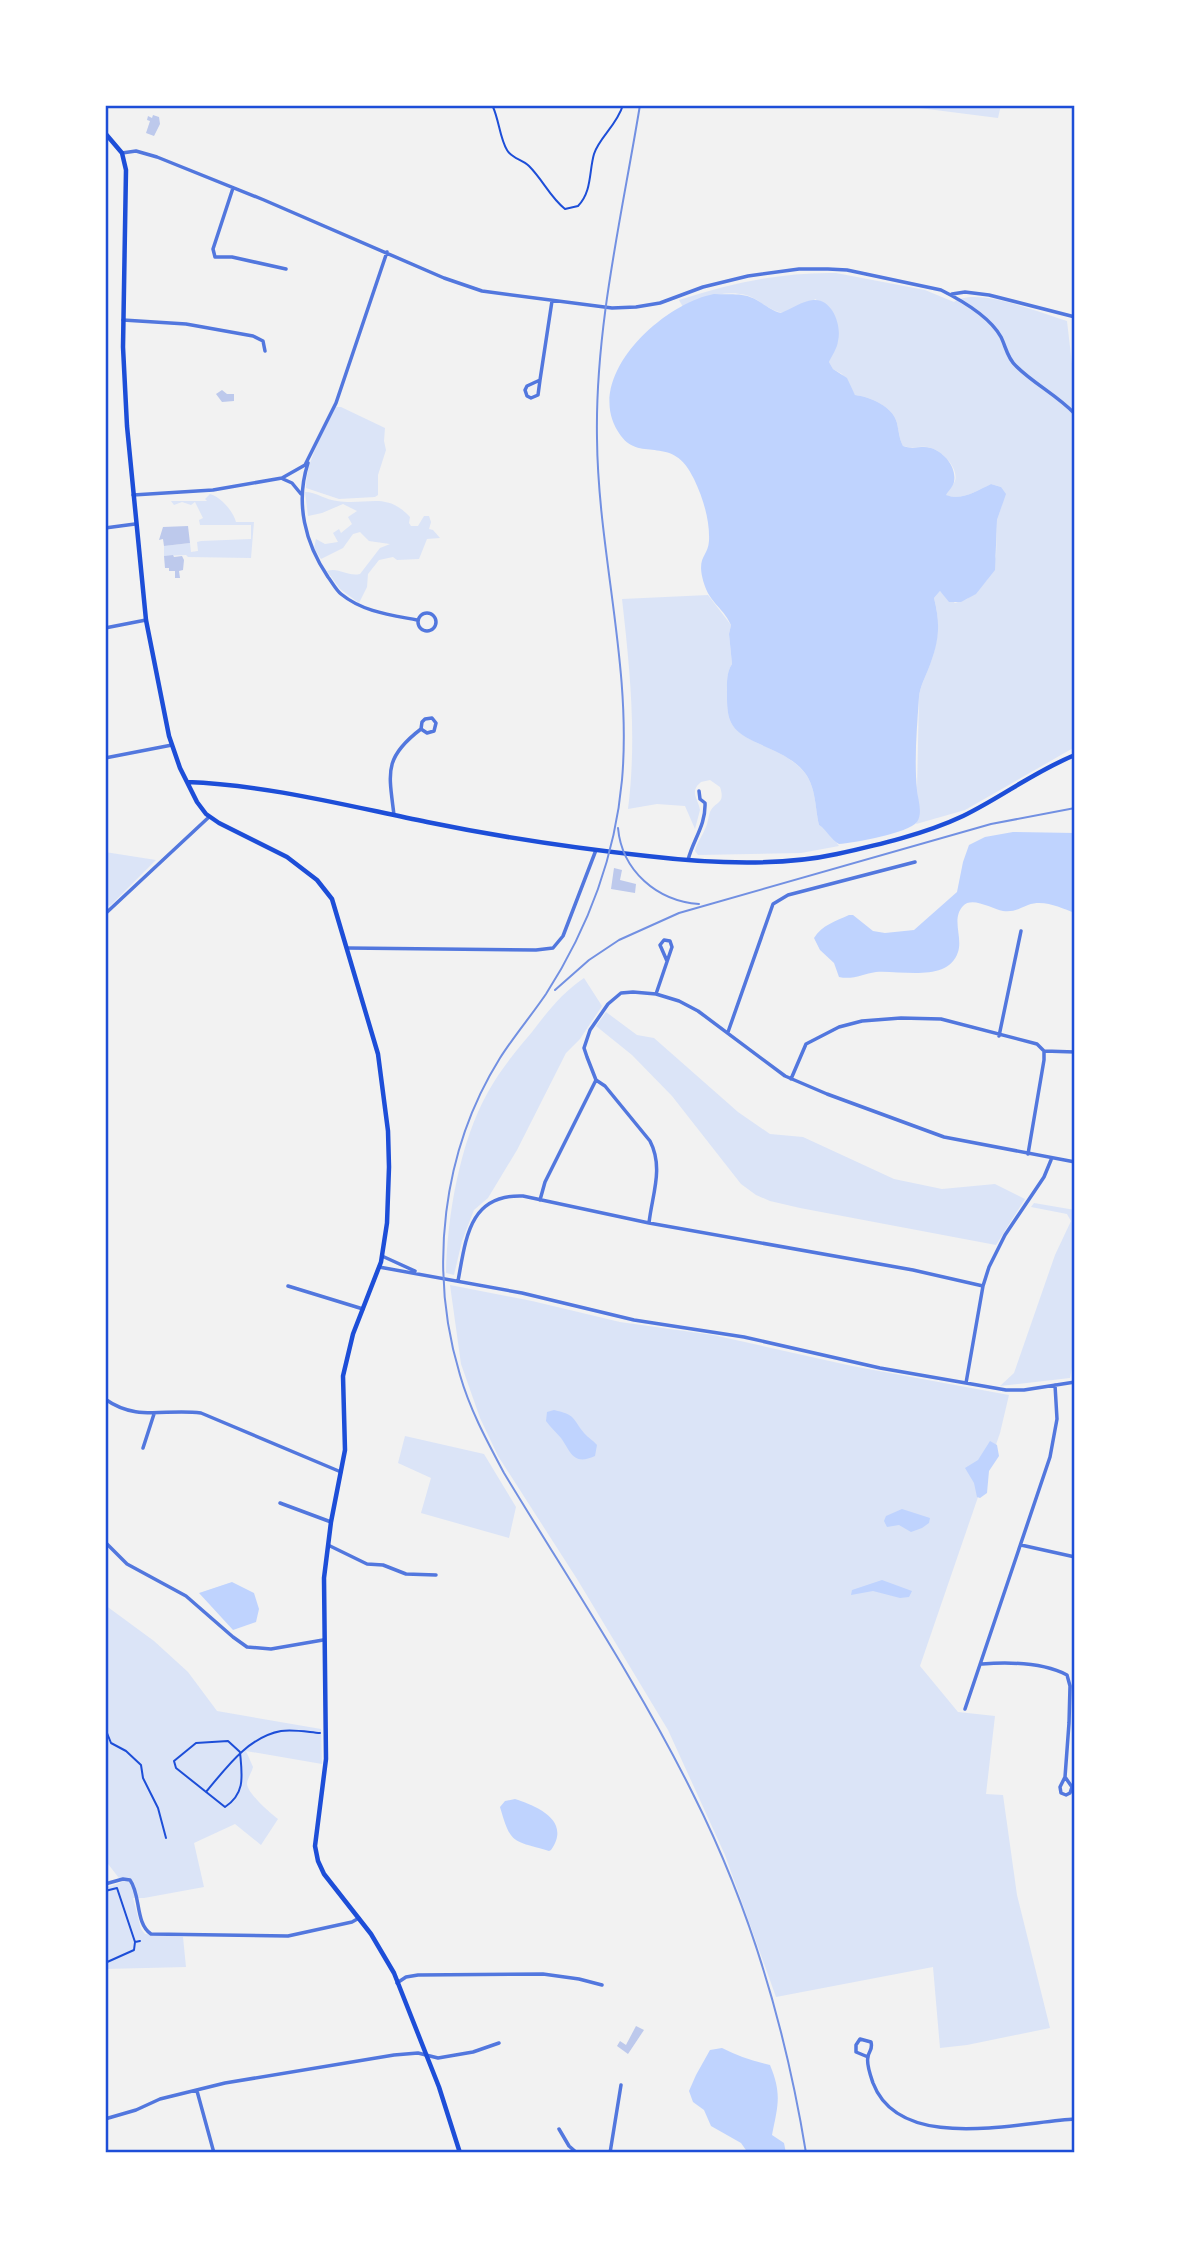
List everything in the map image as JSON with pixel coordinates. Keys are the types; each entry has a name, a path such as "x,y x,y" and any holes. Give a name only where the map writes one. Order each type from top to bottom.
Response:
{"main road":[{"path":"105,133 122,153 127,177 123,320 125,390 135,524 146,620 172,745 187,782 209,817 287,857 317,880 335,904 382,1074 389,1167 387,1223 379,1267 345,1363 345,1451 331,1522 324,1578 326,1773 316,1833 316,1853 324,1874 378,1945 397,1983 460,2153"},
{"path":"187,782 244,786 498,836 596,850 720,862 801,859 862,848 960,817 1037,773 1075,755"}],"street":[{"path":"122,153 141,152 475,290 612,307 636,307 660,303 703,287 769,272 847,270 926,286 950,295 990,323 1001,337 1013,363 1058,397 1075,414"},
{"path":"233,188 213,249 215,257 232,257 286,269"},
{"path":"387,253 336,403 309,461 302,495 308,540 320,565 339,593 369,610 417,620"},
{"path":"950,295 965,292 989,295 1075,317"},
{"path":"540,380 527,386 527,396 531,398 538,395 552,300"},
{"path":"123,320 186,324 253,336 263,341 265,351"},
{"path":"133,495 207,491 282,478 309,461"},
{"path":"282,478 292,483 302,495"},
{"path":"105,528 135,524"},
{"path":"429,612 436,622 434,627 426,631 420,628 417,620 423,613 429,612"},
{"path":"105,628 146,620"},
{"path":"394,815 390,768 403,743 421,729 425,719 432,718 436,723 436,728 431,733 421,729"},
{"path":"105,758 172,745"},
{"path":"688,860 705,818 708,803 699,799 699,791"},
{"path":"105,914 209,817"},
{"path":"347,948 543,950 557,945 564,936 596,850"},
{"path":"728,1031 773,904 788,895 915,862"},
{"path":"999,1036 1021,931"},
{"path":"656,994 667,961 672,944 664,940 660,944 667,961"},
{"path":"649,1223 657,1176 655,1150 605,1086 596,1080 590,1070 584,1048 598,1016 621,993 656,994 690,1006 791,1079 944,1137 1075,1162"},
{"path":"791,1079 806,1044 849,1024 888,1018 932,1018 1037,1044 1044,1051 1075,1052"},
{"path":"1028,1154 1044,1051"},
{"path":"540,1200 545,1182 596,1080"},
{"path":"966,1383 983,1286 998,1249 1044,1177 1052,1158"},
{"path":"458,1281 469,1233 478,1212 498,1198 511,1196 913,1270 983,1286"},
{"path":"382,1256 420,1273"},
{"path":"379,1267 522,1293 634,1320 744,1337 966,1383 1014,1390 1075,1382"},
{"path":"288,1286 363,1309"},
{"path":"965,1709 1052,1450 1057,1419 1055,1385"},
{"path":"105,1399 128,1412 177,1410 201,1413 341,1472"},
{"path":"143,1448 154,1413"},
{"path":"281,1503 331,1522"},
{"path":"105,1542 127,1564 186,1596 247,1647 271,1649 323,1640"},
{"path":"328,1545 367,1564 383,1565 406,1574 436,1575"},
{"path":"1021,1545 1075,1557"},
{"path":"981,1664 1039,1666 1067,1675 1070,1706 1065,1777 1060,1787 1061,1793 1066,1795 1072,1787 1065,1777"},
{"path":"105,1884 130,1880 135,1889 144,1927 151,1934 288,1936 352,1922 359,1918"},
{"path":"397,1983 410,1975 532,1974 560,1975 603,1985"},
{"path":"868,2057 856,2052 860,2039 872,2042 868,2057 872,2080 885,2103 897,2115 918,2124 988,2128 1028,2126 1075,2119"},
{"path":"105,2119 136,2110 160,2099 225,2083 394,2055 418,2053 438,2059 458,2056 499,2043"},
{"path":"610,2153 621,2085"},
{"path":"196,2090 214,2153"},
{"path":"559,2129 569,2146 577,2153"}],"path":[{"path":"481,105 493,107 503,143 509,153 530,167 559,205 571,209 578,206 587,195 595,151 615,124 623,105"},
{"path":"105,1728 111,1743 126,1751 141,1765 143,1778 158,1808 166,1838"},
{"path":"206,1793 240,1752 281,1731 325,1734"},
{"path":"228,1741 240,1752 242,1780 236,1799 225,1807 206,1793 176,1768 174,1761 196,1742 228,1741"},
{"path":"105,1891 117,1888 135,1942 134,1950 105,1963"},
{"path":"135,1942 140,1941"}],"shaded area":[{"path":"896,105 1001,105 998,118"},
{"path":"836,273 925,290 954,302 977,297 993,299 1067,321 1075,390 1075,747 965,810 916,824 919,815 919,697 936,643 938,626 934,598 940,591 955,603 967,599 987,580 996,556 997,520 1002,505 1001,487 991,484 963,496 945,495 956,476 949,461 931,448 903,446 895,417 891,412 874,400 855,395 842,374 833,369 829,362 816,299 782,313 749,296 739,294 710,296 683,307 679,300 757,280 796,274"},
{"path":"336,407 385,428 386,450 378,475 378,495 375,497 339,499 306,488 312,457"},
{"path":"305,492 337,501 393,504 410,517 411,526 418,526 424,516 429,516 429,529 440,538 427,539 419,559 397,560 393,557 379,560 368,574 367,587 359,603 340,589 327,571 360,574 380,548 390,544 369,541 360,532 353,534 343,548 321,559 314,548 316,539 325,544 338,542 333,533 339,529 341,533 352,524 348,517 357,511 343,504 308,516"},
{"path":"210,494 226,505 236,522 254,522 251,558 164,556 164,546 190,543 191,552 198,551 197,542 201,541 251,539 251,525 200,525 199,520 203,518 195,502 191,505 182,502 174,505 171,501 207,501 205,499"},
{"path":"708,595 731,625 729,634 732,664 727,687 731,723 747,738 787,758 805,773 813,791 819,825 828,831 839,846 801,853 698,855 695,851 710,812 722,797 720,787 710,780 701,782 695,789 700,810 695,829 685,806 657,804 628,809 632,730 622,599"},
{"path":"105,852 156,860 110,906 105,904"},
{"path":"584,978 602,1006 580,1039 566,1053 517,1150 488,1198 474,1210 462,1241 454,1275 446,1273 452,1204 463,1156 478,1112 514,1054 556,1003"},
{"path":"606,1012 637,1035 654,1038 738,1112 770,1134 803,1137 894,1179 942,1189 995,1184 1025,1199 996,1245 800,1208 756,1195 741,1184 672,1096 632,1055 596,1026"},
{"path":"1034,1203 1075,1210 1075,1351 1070,1378 1000,1386 1014,1373 1055,1255 1071,1221 1067,1214 1031,1207"},
{"path":"450,1285 620,1322 713,1335 852,1366 1009,1395 1000,1433 920,1666 958,1712 995,1716 986,1794 1003,1795 1017,1895 1050,2028 940,2048 933,1967 776,1997 725,1855 668,1730 577,1579 498,1456 480,1418 461,1364"},
{"path":"405,1436 484,1454 516,1507 509,1538 421,1513 431,1478 398,1463"},
{"path":"105,1605 154,1641 188,1672 217,1711 321,1729 322,1764 246,1751 253,1767 247,1782 248,1788 278,1819 261,1845 235,1824 194,1843 204,1887 133,1898 141,1929 145,1934 183,1937 186,1967 105,1969 105,1888 122,1882 105,1860"}],"water":[{"path":"714,294 746,296 781,313 813,300 825,303 837,320 839,335 829,362 833,369 847,378 855,395 874,400 891,412 895,417 903,446 931,448 945,457 954,471 953,484 946,495 963,496 991,484 1001,487 1006,494 997,520 995,570 976,594 961,602 949,602 940,591 934,598 938,634 935,651 920,690 917,720 916,767 920,815 912,826 892,834 839,844 819,825 813,791 805,773 788,758 747,738 733,726 728,715 727,699 728,675 732,664 729,634 731,625 711,599 702,576 701,564 708,546 709,533 700,494 686,465 667,452 629,444 621,436 611,414 610,392 618,369 632,348 650,329 671,313"},
{"path":"1013,832 1075,833 1075,913 1040,903 1007,911 967,903 960,911 957,922 958,952 953,962 944,968 922,973 876,972 839,977 834,963 820,950 814,938 821,930 834,921 853,915 873,931 885,933 914,930 957,892 969,845 985,837"},
{"path":"554,1410 573,1418 597,1445 595,1456 582,1459 573,1456 546,1421 547,1412"},
{"path":"990,1441 997,1445 999,1456 989,1471 987,1493 980,1498 977,1497 974,1483 965,1468 978,1460"},
{"path":"902,1509 930,1518 929,1523 911,1532 899,1525 887,1527 884,1521 886,1516"},
{"path":"882,1580 912,1591 909,1597 900,1598 873,1591 851,1595 852,1590"},
{"path":"232,1582 254,1593 259,1609 256,1622 233,1630 199,1593"},
{"path":"515,1799 541,1810 554,1823 557,1830 556,1839 551,1850 520,1842 511,1835 500,1807 505,1801"},
{"path":"722,2048 770,2065 778,2100 772,2135 784,2143 786,2153 748,2153 741,2143 711,2126 704,2110 693,2102 689,2091 696,2075 710,2050"}],"building":[{"path":"153,115 159,117 160,124 154,136 146,133 150,121 147,120 148,116 152,118"},
{"path":"222,390 227,394 234,394 234,401 222,402 216,394"},
{"path":"188,526 190,543 164,546 163,539 159,540 163,527"},
{"path":"164,556 182,556 184,560 183,570 179,571 180,578 175,578 175,571 165,568"},
{"path":"614,868 622,870 620,880 636,884 635,893 611,889"},
{"path":"636,2026 644,2030 628,2054 617,2046 620,2041 626,2045"}],"railway":[{"path":"640,105 611,271 600,355 598,396 599,481 622,695 624,737 618,809 606,865 574,944 546,994 500,1058 480,1094 465,1132 453,1171 446,1212 443,1253 445,1294 450,1335 460,1375 485,1437 504,1473 649,1712 713,1836 763,1969 788,2061 806,2153"},
{"path":"555,990 589,960 619,940 679,913 991,824 1075,808"},
{"path":"618,828 626,858 644,881 669,897 699,904"}]}
